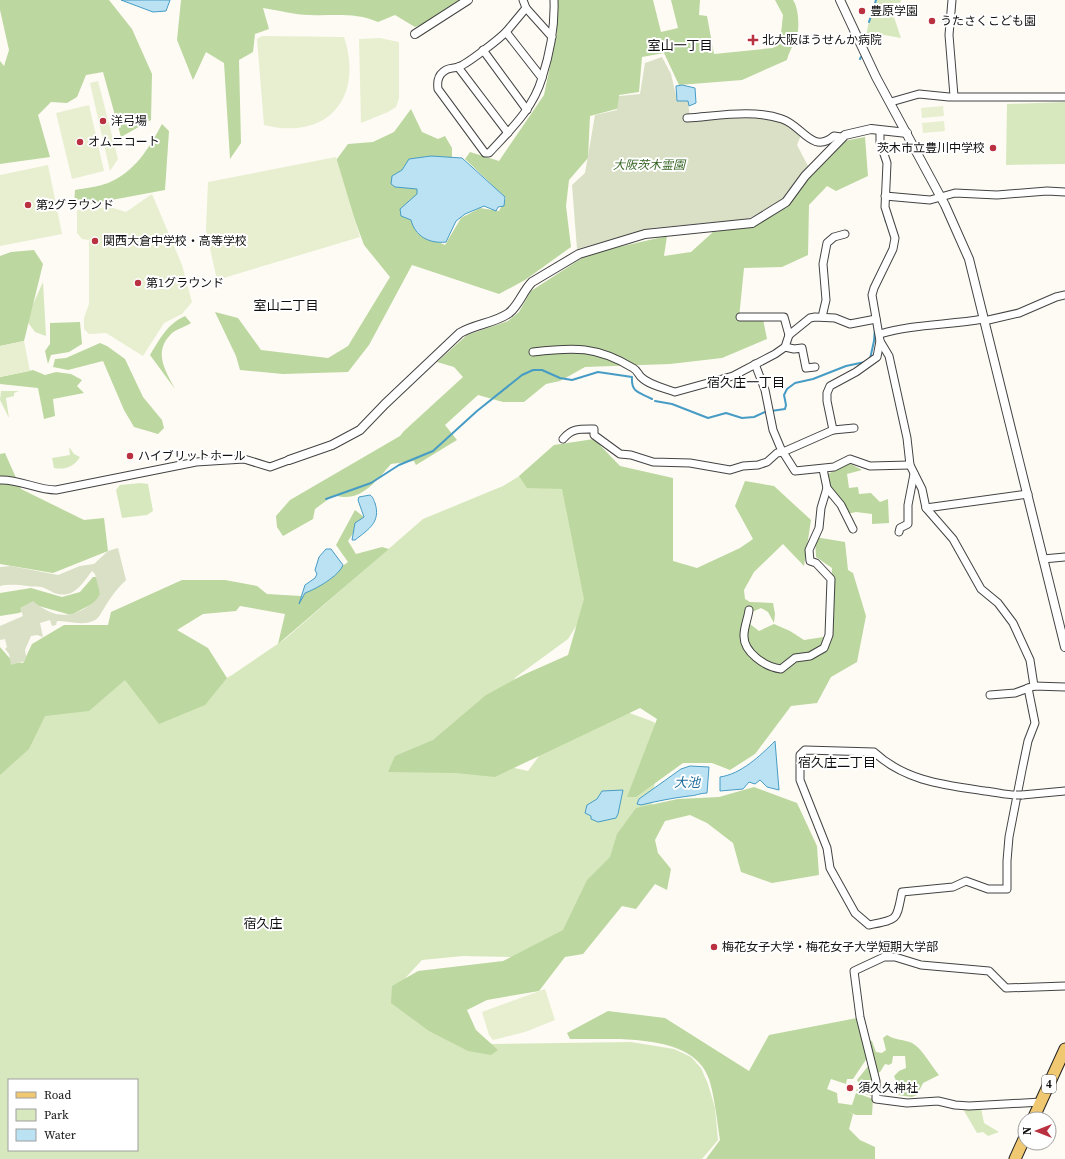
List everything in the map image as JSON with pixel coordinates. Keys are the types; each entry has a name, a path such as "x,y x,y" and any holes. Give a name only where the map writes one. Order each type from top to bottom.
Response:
{"main road":[{"name":"4","path":"1037,1111 1065,1049"}],"street":[{"path":"415,34 468,0"},
{"path":"523,0 526,8 552,37"},
{"path":"526,8 506,32 458,67 448,68 439,78 438,89 485,153 489,153 508,133 527,110 539,88 548,59 555,20 554,0"},
{"path":"840,0 890,102 941,197 969,260 1065,647"},
{"path":"952,0 949,35 954,96"},
{"path":"506,32 542,78"},
{"path":"483,50 527,110"},
{"path":"458,67 508,133"},
{"path":"890,102 919,94 954,96 1065,97"},
{"path":"687,118 760,114 772,115 792,122 810,140 822,143 827,142 834,136 841,137 860,131 907,133"},
{"path":"880,131 880,142 887,163 884,196 886,210 895,238 892,249 873,291 880,338 889,356 907,438 910,465 922,489 926,508 953,539 981,589 998,604 1014,623 1030,660 1035,723 1028,741 1022,770 1009,837 1007,889 988,889 966,881 953,887 902,892 899,912 895,917 890,921 869,925 856,913 830,868 827,848 800,780 800,755 805,750 874,752 887,764 904,773 944,786 1019,795 1065,791"},
{"path":"0,480 7,480 47,490 56,490 196,462 244,459 270,467 332,445 360,430 385,404 460,333 474,326 508,314 532,282 559,265 579,254 645,234 747,224 759,220 786,202 805,176 841,137"},
{"path":"884,196 924,200 964,193 997,195 1047,191 1065,192"},
{"path":"822,317 826,300 823,264 827,243 834,237 846,234"},
{"path":"880,338 896,329 984,320 1019,313 1056,297 1065,295"},
{"path":"740,317 784,317 789,335"},
{"path":"533,352 562,349 586,349 613,356 636,369 641,377 675,392 689,390 732,376 775,354 785,347 789,335 810,318 835,318 850,324 876,319"},
{"path":"833,430 827,401 827,393 830,386 856,372 877,357 880,338"},
{"path":"785,347 794,349 802,348 806,368 815,367"},
{"path":"755,364 767,397 771,423 783,452 795,471 834,467 850,460 870,466 910,465"},
{"path":"563,439 572,431 577,429 594,429 594,435 620,454 631,455 653,462 690,462 730,470 767,462 777,453 783,452 833,430 854,428"},
{"path":"823,469 827,488 841,505 853,529"},
{"path":"899,532 900,528 908,524 908,505 914,474"},
{"path":"750,610 744,634 745,644 748,650 770,666 780,669 795,658 810,656 824,648 830,635 831,579 816,563 810,561 809,550 819,528 821,508 827,488"},
{"path":"926,508 1028,494"},
{"path":"1043,559 1065,556"},
{"path":"990,695 1015,693 1031,687 1065,687"},
{"path":"1041,1102 969,1106 955,1105 938,1101 907,1103 876,1099 876,1081 860,1017 854,971 884,957 895,957 921,966 989,971 1006,988 1065,986"}],"green space":[{"path":"0,0 109,0 132,29 152,74 151,120 121,137 103,72 86,75 77,97 67,103 51,102 38,115 50,157 0,164 0,61 4,66 9,50 0,10"},
{"path":"181,0 461,0 433,20 415,27 395,15 378,22 353,16 304,15 263,8 269,29 255,34 253,52 239,60 241,143 230,159 224,63 206,52 193,80 177,40"},
{"path":"557,0 653,0 661,32 678,28 671,0 700,0 699,15 707,16 714,54 773,48 780,43 783,15 775,0 793,0 798,15 798,31 787,60 742,80 679,85 664,53 642,57 639,92 619,95 620,108 590,116 588,158 569,180 566,206 571,247 525,280 499,294 412,265 369,345 348,372 283,374 240,370 236,356 215,312 238,318 261,350 328,358 348,346 390,277 364,245 334,163 348,144 373,142 394,132 411,109 422,132 438,139 445,136 452,148 452,159 440,165 439,156 435,158 414,158 404,174 391,179 422,189 416,219 416,232 445,245 461,218 480,208 499,211 506,198 465,159 470,152 499,161 544,95 557,33"},
{"path":"876,0 901,0 900,3 887,3 901,38 873,33 870,34 868,43 868,28"},
{"path":"262,36 344,37 349,59 349,79 344,96 335,110 322,120 306,127 286,128 264,125 257,39"},
{"path":"380,38 399,42 399,98 396,107 388,112 361,123 359,39"},
{"name":"大阪茨木霊園","path":"662,57 671,74 677,100 688,101 690,119 761,118 783,121 801,135 797,145 808,166 782,200 748,219 653,228 577,249 572,185 585,173 595,115 617,110 619,96 640,94 645,63"},
{"name":"洋弓場","path":"98,81 118,159 110,171 90,83"},
{"path":"1065,102 1065,164 1006,165 1007,104"},
{"name":"オムニコート","path":"89,105 104,171 72,179 56,113"},
{"path":"943,106 944,116 922,118 921,108"},
{"path":"944,121 945,131 923,133 922,123"},
{"path":"162,124 169,131 165,190 74,207 75,190 108,183 126,173 134,166 152,142"},
{"path":"865,137 868,176 836,191 827,186 809,205 808,255 782,267 744,268 739,318 763,319 767,339 722,358 670,364 585,367 560,381 546,384 524,402 503,402 478,395 445,425 457,440 416,465 414,461 391,464 373,484 360,494 343,497 334,495 315,509 313,519 283,536 277,527 276,516 290,500 400,436 463,377 454,367 437,362 467,335 508,321 519,312 531,291 582,258 601,251 667,236 664,256 691,252 713,232 750,227 788,204 815,167 844,141"},
{"path":"336,157 360,237 217,280 206,230 208,182"},
{"name":"第2グラウンド","path":"48,165 62,234 0,246 0,175"},
{"name":"第1グラウンド","path":"152,194 182,265 192,302 182,314 164,323 143,356 106,333 89,334 84,329 84,318 89,304 89,240 82,239 77,233 77,210 110,207 126,212"},
{"path":"34,250 43,264 24,341 0,346 0,256 11,252"},
{"path":"43,282 46,336 35,332 26,320"},
{"path":"185,316 191,323 171,334 166,341 162,354 162,361 175,389 150,355 168,328"},
{"path":"80,322 82,344 69,352 51,355 48,364 45,351 50,344 50,323"},
{"path":"24,341 30,371 0,377 0,346"},
{"path":"100,343 107,346 125,359 143,397 162,420 164,428 158,434 134,427 124,410 103,361 68,370 53,367 55,359 66,358"},
{"path":"33,370 45,375 56,372 71,374 82,380 77,386 84,393 53,399 55,416 44,419 38,388 0,384 0,377"},
{"path":"1,391 19,391 14,393 14,396 6,398 9,418 0,400"},
{"path":"594,439 620,466 673,478 673,561 697,568 740,548 753,539 735,506 745,481 774,486 811,520 804,566 783,544 754,572 744,590 745,599 750,602 773,603 775,614 774,623 768,612 761,608 752,612 750,624 759,631 774,624 790,631 804,640 830,636 832,568 816,557 815,537 845,542 848,570 853,573 866,616 857,662 831,677 817,703 791,706 755,754 730,770 712,763 683,763 636,797 627,797 657,719 640,708 495,777 456,773 388,772 395,756 433,740 486,695 523,675 568,655 584,599 562,489 527,488 519,476 554,445"},
{"path":"570,445 588,607 568,639 516,677 497,705 488,762 528,771 553,737 624,711 654,722 661,734 650,821 567,936 538,950 512,957 463,956 422,960 397,987 492,1044 631,1042 674,1049 691,1057 701,1068 708,1084 715,1108 718,1140 702,1159 0,1159 0,760 33,704 127,662 167,712 232,675 285,639 423,519 503,486"},
{"path":"69,447 74,454 80,457 78,460 69,467 62,469 54,468 52,458 70,455"},
{"path":"5,453 21,489 84,520 104,518 108,551 53,573 0,564 0,454"},
{"path":"849,463 862,470 847,474 849,488 858,487 859,494 871,493 880,502 888,499 889,523 872,524 872,514 856,512 847,514 830,490 828,474"},
{"path":"141,483 148,484 153,511 147,515 122,518 116,490 120,485"},
{"path":"355,510 364,517 348,541 356,554 382,547 389,549 278,644 285,614 240,606 236,611 203,614 177,630 208,648 227,678 205,705 159,724 125,680 89,711 45,716 29,749 0,775 0,647 13,662 23,663 32,644 64,625 108,625 111,612 182,580 225,580 257,586 267,594 301,596 348,562 336,545"},
{"path":"118,548 126,580 98,618 84,623 57,621 56,625 52,626 50,620 40,623 43,637 37,635 31,636 25,650 25,661 11,665 9,654 5,649 7,647 5,639 0,640 0,626 23,616 20,608 33,601 53,613 66,615 73,614 91,604 100,594 95,574 92,571 78,588 69,594 64,595 39,587 14,585 0,586 0,567 11,566 58,575 80,566 94,564 108,551"},
{"path":"93,577 109,577 96,602 71,615 35,605 19,613 0,616 0,593 31,588 62,597 80,592"},
{"path":"754,787 797,803 817,846 819,875 772,883 741,872 733,843 707,823 690,815 665,821 655,840 658,853 671,869 667,890 655,884 636,909 622,906 583,954 565,957 539,991 487,1000 467,1010 476,1030 498,1050 491,1055 468,1051 429,1031 391,1003 392,986 418,971 503,961 563,930 587,880 610,857 617,834 636,808 678,799 719,797"},
{"path":"545,989 555,1020 525,1032 493,1040 489,1035 482,1012"},
{"path":"608,1011 665,1018 749,1071 769,1035 857,1018 867,1058 853,1079 847,1079 846,1084 831,1079 827,1089 837,1093 838,1103 852,1105 856,1093 873,1099 872,1115 856,1115 847,1111 853,1114 849,1129 860,1140 875,1147 875,1159 706,1159 720,1140 711,1086 709,1079 700,1064 686,1053 669,1046 648,1041 627,1039 570,1039 567,1033"},
{"path":"887,1035 912,1043 916,1046 939,1075 923,1083 917,1095 912,1097 898,1095 900,1090 894,1076 899,1071 906,1068 905,1056 893,1056 892,1063 889,1065 885,1064 880,1072 876,1074 867,1040 872,1041 876,1052 882,1053 886,1050 883,1038"},
{"path":"869,1065 873,1082 873,1095 871,1096 856,1091 859,1084 857,1080"},
{"path":"981,1108 984,1123 999,1132 988,1136 983,1132 977,1133 963,1109"}],"water":[{"path":"121,0 170,0 166,11 153,12"},
{"path":"682,85 695,88 696,103 689,106 688,101 677,101 676,86"},
{"path":"431,156 462,158 505,197 504,206 498,207 496,211 484,206 465,214 456,221 446,242 434,242 419,235 411,220 401,216 400,209 417,194 417,189 395,187 391,184 392,176 402,170 409,159"},
{"path":"370,495 375,503 375,520 365,532 355,540 352,540 355,523 364,517 358,500 359,497"},
{"path":"326,549 331,549 343,565 332,578 305,593 299,604 305,585 315,578 317,574 315,570 319,557"},
{"path":"775,741 779,790 767,787 760,780 755,784 749,782 743,789 720,791 720,777 735,772 750,764"},
{"name":"大池","path":"690,766 709,767 707,793 641,805 637,804 639,799 681,769"},
{"path":"623,790 616,818 598,822 591,819 591,816 585,813 587,805 597,799 602,791"}],"waterway":[{"path":"869,22 876,0"},
{"path":"882,206 886,222"},
{"path":"870,359 875,328"},
{"path":"771,411 785,409 786,405 784,395 787,389 795,383 813,379 846,366 865,362"},
{"path":"326,499 371,483 399,465 433,451 477,411 522,375 533,370 542,370 560,378 572,380 598,372 632,377 634,389 652,399"},
{"path":"655,401 672,404 708,418 726,413 742,418 754,417 767,411"}],"place":[{"name":"豊原学園","path":"862,11"},
{"name":"うたさくこども園","path":"932,21"},
{"name":"北大阪ほうせんか病院","path":"753,40"},
{"name":"洋弓場","path":"103,121"},
{"name":"オムニコート","path":"80,142"},
{"name":"茨木市立豊川中学校","path":"993,148"},
{"name":"第2グラウンド","path":"28,205"},
{"name":"関西大倉中学校・高等学校","path":"95,241"},
{"name":"第1グラウンド","path":"138,283"},
{"name":"ハイブリットホール","path":"130,456"},
{"name":"梅花女子大学・梅花女子大学短期大学部","path":"714,947"},
{"name":"須久久神社","path":"850,1088"}],"district":[{"name":"室山一丁目","path":"680,45"},
{"name":"室山二丁目","path":"286,305"},
{"name":"宿久庄一丁目","path":"746,382"},
{"name":"宿久庄二丁目","path":"837,762"},
{"name":"宿久庄","path":"263,923"}]}
